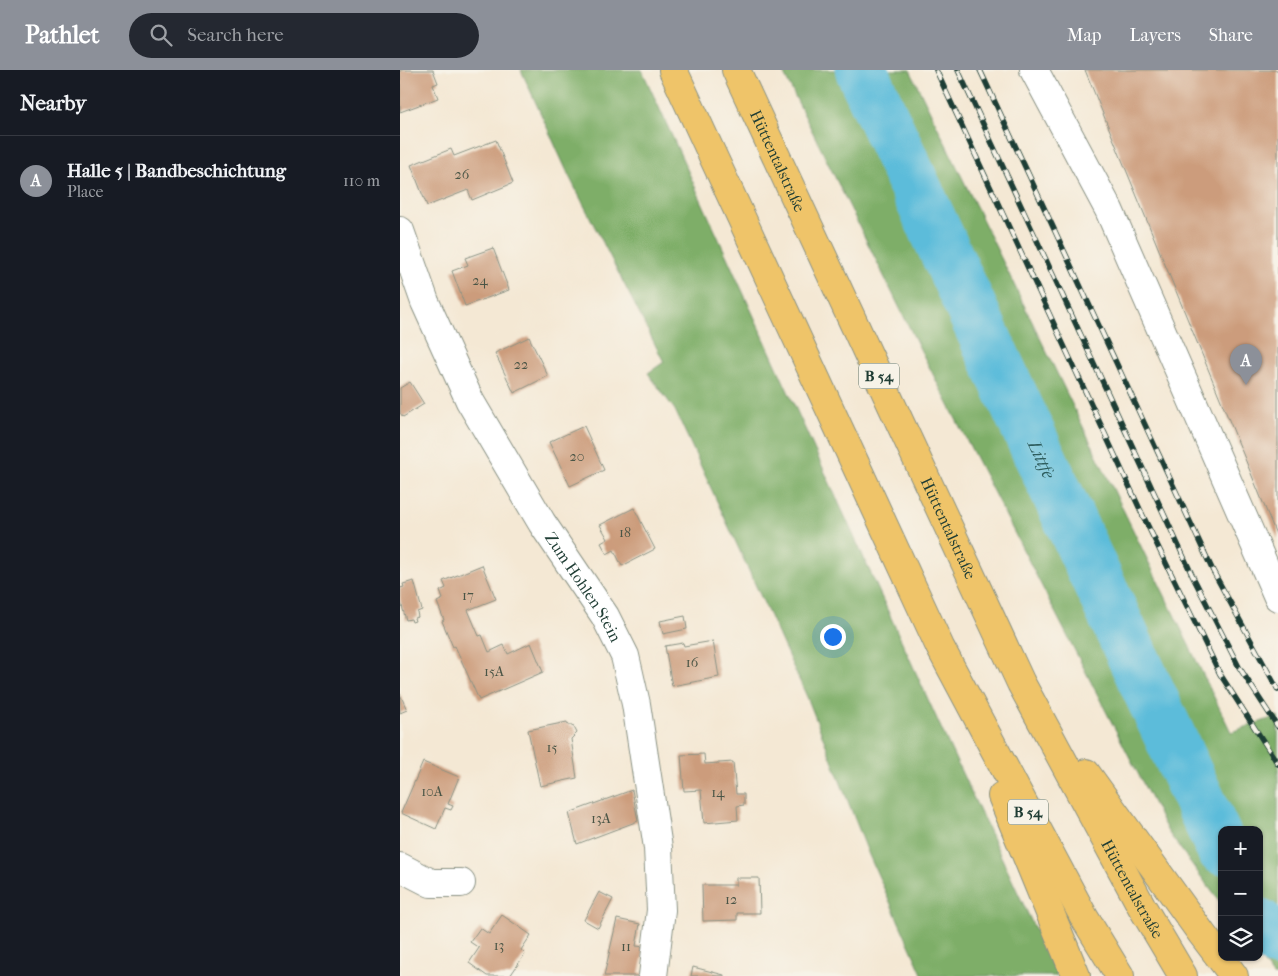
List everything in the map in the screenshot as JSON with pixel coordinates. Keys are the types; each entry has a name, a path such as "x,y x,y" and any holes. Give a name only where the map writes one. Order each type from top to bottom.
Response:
{"highway":[{"name":"B 54","path":"673,70 940,647 1084,917 1120,976"},
{"name":"Hüttentalstraße","path":"736,70 1022,683 1142,907 1183,976"},
{"path":"940,647 1076,976"},
{"path":"1022,683 1234,976"}],"street":[{"path":"1034,70 1109,210 1278,597"},
{"name":"Zum Hohlen Stein","path":"400,231 425,302 470,401 542,523 605,616 626,656 636,704 658,848 661,910 653,976"},
{"path":"400,867 431,883 461,883"}],"green space":[{"path":"521,70 642,70 947,741 1057,976 923,976 869,855 808,699 675,410 648,373 664,362 569,176"},
{"path":"782,70 910,70 1231,732 1278,716 1278,976 1273,976 1262,961 1263,826 1218,826 1218,900 1168,832 920,349"}],"building":[{"path":"400,70 433,70 438,83 433,85 438,98 400,112"},
{"path":"1085,70 1278,70 1278,539"},
{"path":"496,140 513,183 472,200 468,190 427,206 411,165 451,149 454,156"},
{"path":"493,248 509,290 465,306 452,271 468,265 465,258"},
{"path":"529,337 548,376 514,393 495,353"},
{"path":"410,382 424,404 403,417 400,413 400,388"},
{"path":"584,426 604,470 570,486 549,442"},
{"path":"634,508 655,549 622,566 614,550 607,554 601,543 608,539 600,525"},
{"path":"482,565 496,599 468,610 479,636 482,635 489,652 504,645 508,654 531,643 543,672 479,700 455,646 453,647 442,621 444,620 437,602 443,599 440,591 446,588 443,581"},
{"path":"414,581 422,610 417,612 418,617 414,618 415,621 412,622 411,619 406,620 400,599 400,588 404,587 403,584"},
{"path":"685,616 687,629 663,634 660,621"},
{"path":"713,641 719,677 672,686 665,646 683,643 684,646"},
{"path":"400,694 407,710 400,713"},
{"path":"567,722 567,724 574,727 577,733 571,739 577,778 540,786 528,730"},
{"path":"704,754 705,764 733,762 736,794 744,794 744,805 737,806 738,820 704,823 701,790 684,791 681,755"},
{"path":"423,762 459,777 448,804 453,806 451,810 445,808 436,829 401,813"},
{"path":"632,790 638,821 577,844 569,813"},
{"path":"736,878 759,878 760,913 737,913 737,920 703,921 702,885 736,885"},
{"path":"599,892 613,899 598,928 584,920"},
{"path":"502,915 531,935 521,950 525,954 510,976 487,976 469,963 479,948 470,942 480,928 489,934"},
{"path":"617,919 640,924 636,946 645,947 639,973 642,973 642,976 604,976"},
{"path":"693,967 724,975 724,976 691,976"}],"waterway":[{"name":"Littfe","path":"861,70 1218,840"},
{"name":"Littfe","path":"1263,928 1278,942"}],"railway":[{"path":"936,70 1145,520 1220,674 1278,764"},
{"path":"958,70 1194,579 1239,667 1278,727"},
{"path":"980,70 1213,571 1278,690"}],"place":[{"name":"Halle 5 | Bandbeschichtung","path":"1246,385"}]}
